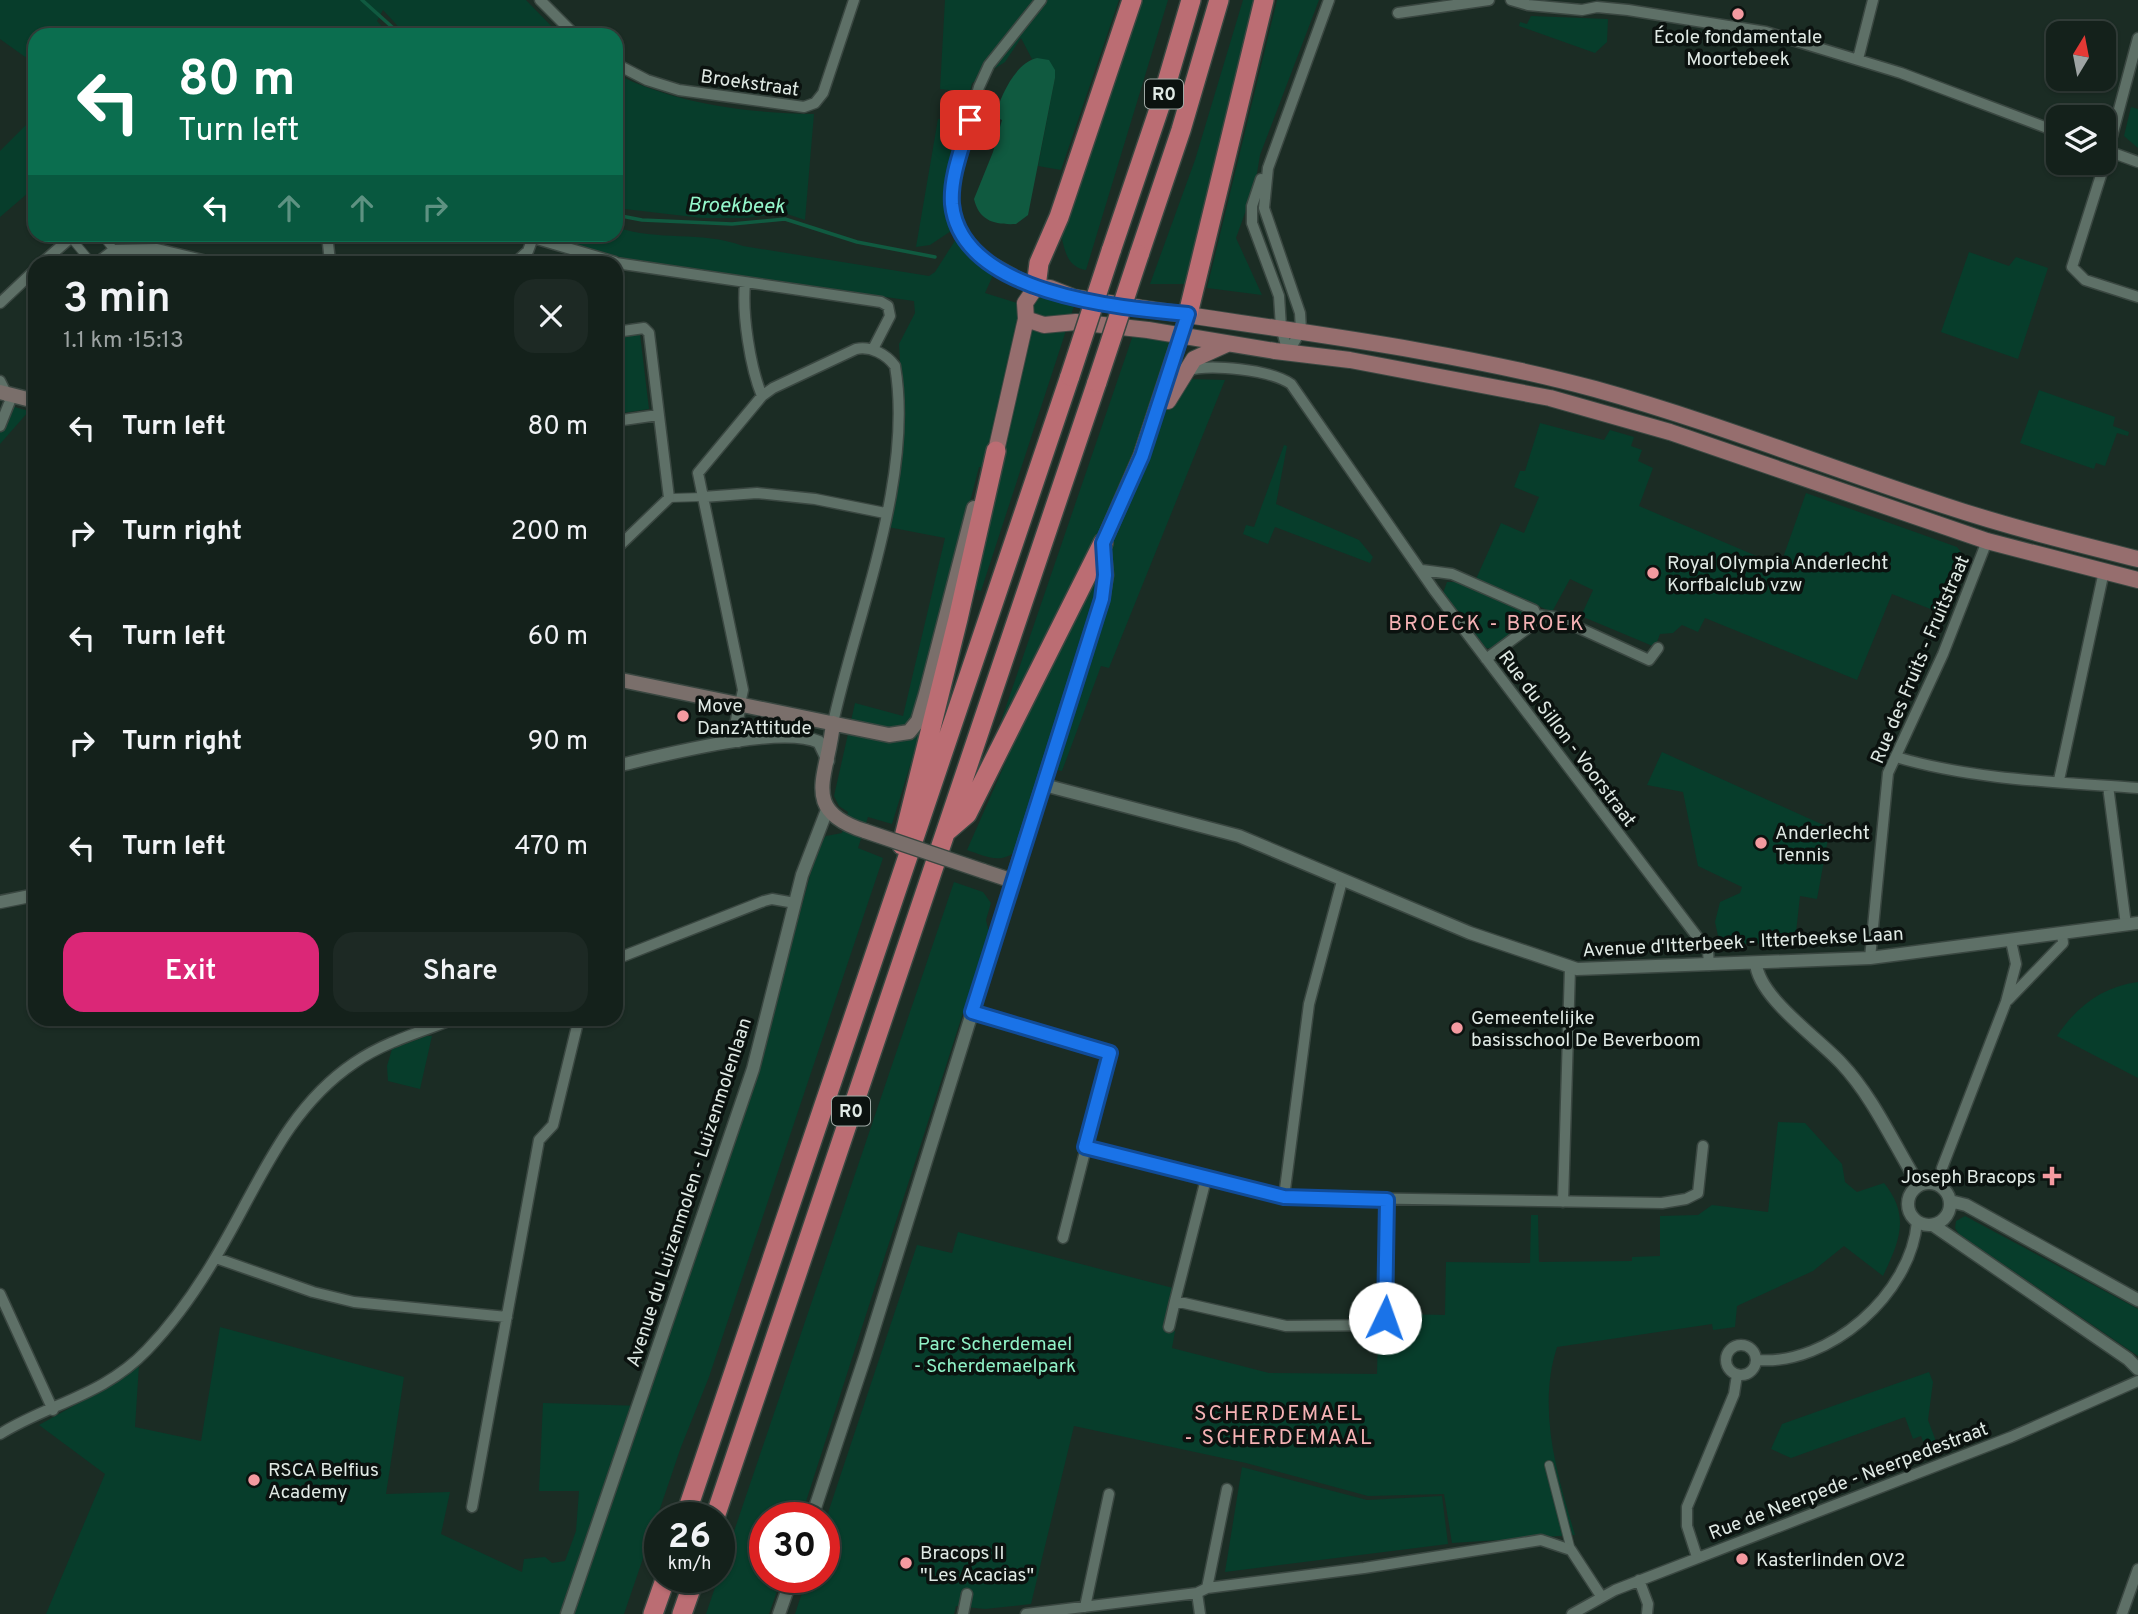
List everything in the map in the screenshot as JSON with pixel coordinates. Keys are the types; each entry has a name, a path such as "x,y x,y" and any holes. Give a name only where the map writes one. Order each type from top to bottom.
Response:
{"highway":[{"path":"1036,287 1040,263 1059,217 1132,0"},
{"name":"R0","path":"690,1502 1070,376 1160,106 1191,0"},
{"name":"R0","path":"720,1502 1097,382 1219,0"},
{"path":"1207,43 1224,27 1232,0"},
{"path":"1188,314 1264,0"},
{"path":"887,918 907,816 958,619 996,451"},
{"path":"945,832 967,814 1103,543"},
{"path":"653,1614 660,1593"},
{"path":"682,1614 689,1593"}],"main road":[{"path":"623,680 896,735 909,732 915,726 926,694 980,482 996,451 1026,319 1025,303 1036,287 1073,297 1301,330 1441,354 1544,376 1672,412 1975,516 2138,559"},
{"path":"833,723 829,761 822,790 827,810 846,825 1013,881 1102,599 1105,575 1103,543 1155,417 1188,314"},
{"path":"1026,319 1044,325 1076,322 1181,335 1288,353 1397,367 1525,392 1658,429 1987,541 2138,580"},
{"path":"1155,417 1194,359 1230,343"},
{"path":"4,393 28,399"},
{"path":"4,393 28,405"},
{"path":"1987,541 1992,536 2001,535 2095,556 2116,553"}],"street":[{"path":"540,0 568,28"},
{"name":"Broekstraat","path":"623,68 647,80 679,90 804,107 815,103 823,93 854,0"},
{"path":"1036,287 975,253 957,226 952,203 957,165 979,88 995,57 1041,0"},
{"path":"1288,353 1281,327 1279,296 1251,216 1262,176 1268,167 1329,0"},
{"path":"1398,13 1489,0"},
{"path":"1511,0 1528,5 1582,10 1597,7 1685,18 1751,32 1766,32 1857,58 2046,128"},
{"path":"1857,58 1873,0"},
{"path":"2116,116 2137,46"},
{"path":"2116,154 2138,162"},
{"path":"1268,167 1264,208 1300,313 1301,330 1288,353"},
{"path":"2101,175 2071,267 2085,280 2138,298"},
{"path":"50,256 66,242"},
{"path":"108,242 114,250"},
{"path":"539,242 589,256"},
{"path":"106,256 114,250 157,250 184,256"},
{"path":"623,264 885,304 890,309 891,316 873,349"},
{"path":"0,303 28,277"},
{"path":"745,283 744,297 754,369 762,396"},
{"path":"623,331 647,329 670,498"},
{"path":"739,741 735,731 743,690 699,469 762,396 813,368 856,349 873,349 894,363 898,392 895,461 885,513 833,723"},
{"name":"Rue du Sillon - Voorstraat","path":"1183,372 1196,367 1215,368 1270,375 1288,382 1486,659 1708,951 1709,965"},
{"path":"0,426 4,393"},
{"path":"623,420 658,415"},
{"path":"1760,463 1773,457 1776,447"},
{"path":"623,543 670,498 757,493 815,499 885,513"},
{"name":"Rue des Fruits - Fruitstraat","path":"1870,958 1888,773 1943,654 1987,541"},
{"path":"1422,570 1452,575 1529,607 1536,615 1555,618 1649,660 1658,648"},
{"path":"2059,780 2104,571"},
{"path":"1486,659 1532,625 1536,615"},
{"path":"623,765 739,741 810,737 825,748 829,761"},
{"path":"1896,757 1934,769 1971,775 2138,788"},
{"name":"Avenue d'Itterbeek - Itterbeekse Laan","path":"1044,785 1238,836 1470,933 1570,968 1870,958 2132,924"},
{"path":"2108,786 2132,924"},
{"name":"Avenue du Luizenmolen - Luizenmolenlaan","path":"567,1614 751,1074 808,856 827,810"},
{"path":"817,1502 866,1354 1013,881"},
{"path":"1284,1197 1309,1004 1342,881"},
{"path":"0,902 28,896"},
{"path":"623,956 764,901 772,899 795,903"},
{"path":"2006,1002 2063,943 2062,934"},
{"path":"2011,940 2016,964 2006,1002 1942,1168 1939,1186 1950,1201 1966,1205 2138,1300"},
{"path":"1756,963 1756,974 1770,995 1842,1065 1868,1098 1919,1185"},
{"path":"1563,1202 1570,968"},
{"path":"972,1012 1110,1053 1063,1238"},
{"path":"0,1434 112,1379 145,1352 192,1296 216,1258 268,1158 313,1097 356,1061 438,1026"},
{"path":"472,1507 538,1140 553,1125 577,1026"},
{"path":"1085,1147 1284,1197 1661,1203 1686,1199 1698,1193 1703,1146"},
{"path":"1169,1327 1206,1179"},
{"path":"1919,1185 1939,1186"},
{"path":"1757,1360 1779,1362 1836,1339 1866,1318 1903,1267 1916,1238 1917,1222 1910,1213 1908,1201 1919,1185"},
{"path":"1175,1301 1286,1326 1381,1325 1388,1311 1387,1200"},
{"path":"1933,1225 1947,1216 1950,1201"},
{"path":"1917,1222 1933,1225 2128,1359 2138,1369"},
{"path":"216,1258 313,1292 354,1302 507,1317"},
{"path":"0,1294 53,1410"},
{"path":"1733,1346 1749,1346 1757,1360 1751,1372 1738,1375 1730,1370 1726,1362 1727,1353 1733,1346"},
{"path":"1697,1557 1687,1526 1687,1507 1734,1394 1738,1375"},
{"name":"Rue de Neerpede - Neerpedestraat","path":"1572,1614 1601,1596 1639,1580 2011,1437 2138,1381"},
{"path":"1549,1465 1571,1549 1601,1596"},
{"path":"1200,1614 1202,1590 1227,1489"},
{"path":"1085,1607 1109,1494"},
{"path":"1026,1614 1364,1568 1541,1540 1571,1549"},
{"path":"2122,1614 2138,1569"},
{"path":"1639,1580 1648,1604 1647,1614"},
{"path":"779,1614 786,1593"},
{"path":"963,1614 967,1594"}],"green space":[{"path":"0,0 526,0 553,28 400,28 383,10 377,21 384,28 28,28 28,59 0,39"},
{"path":"945,0 1119,0 1061,170 1038,166 1055,78 1037,58 1032,59 1021,38 1005,62 972,83 945,196 951,231 930,245 916,247 938,119 957,119 958,91 940,89"},
{"path":"1141,0 1168,0 1086,270 1071,262 1061,235"},
{"path":"1243,0 1256,0 1189,284 1150,284 1195,160"},
{"path":"1277,0 1319,0 1260,155 1255,185 1236,238 1262,295 1207,288"},
{"path":"1531,16 1608,19 1607,42 1595,53 1519,26 1520,22 1527,24"},
{"path":"623,77 663,93 712,105 763,112 814,114 805,220 784,213 746,218 702,218 623,209"},
{"path":"2131,107 2138,109 2138,148 2124,136"},
{"path":"28,123 28,193 0,217 0,151"},
{"path":"623,229 648,234 711,238 743,246 929,276 935,272 956,239 971,257 994,273 985,293 1017,303 1049,295 1075,303 981,591 974,589 999,471 979,467 915,715 920,733 892,824 868,817 858,848 883,858 709,1377 662,1502 644,1502 644,1555 624,1614 46,1614 105,1474 39,1425 104,1389 139,1365 135,1427 201,1441 220,1327 404,1377 386,1494 450,1492 441,1534 522,1572 524,1559 545,1557 552,1563 565,1561 576,1531 579,1491 539,1491 543,1403 643,1406 761,1056 818,846 826,836 842,833 848,812 839,806 834,796 855,703 903,716 945,538 888,527 904,435 899,344 915,313 914,301 675,268 560,242 623,242"},
{"path":"1969,252 2009,266 2016,257 2048,268 2018,359 1941,332"},
{"path":"640,334 649,409 623,413 623,336"},
{"path":"1133,335 1164,338 1170,344 1155,391 1190,379 1225,380 1109,668 1101,666 1062,771 1042,767 1015,852 1003,858 986,856 967,850 1017,736 999,727"},
{"path":"2039,390 2115,417 2113,426 2129,432 2128,436 2117,433 2105,466 2096,463 2094,469 2020,443"},
{"path":"11,406 28,411 0,444 0,432"},
{"path":"1540,423 1604,440 1610,430 1634,437 1631,446 1642,450 1638,461 1653,468 1639,506 1780,566 1806,493 1957,547 1967,560 1946,615 1892,594 1857,680 1705,618 1698,632 1682,625 1673,633 1660,634 1655,647 1581,616 1593,590 1570,579 1552,612 1476,579 1501,523 1524,533 1539,497 1514,487 1520,471 1525,471"},
{"path":"1284,445 1287,446 1276,504 1359,540 1373,557 1370,563 1275,527 1268,544 1243,534 1246,525 1254,527"},
{"path":"1447,582 1456,582 1524,610 1528,616 1526,622 1493,649 1486,648 1443,593"},
{"name":"Anderlecht Tennis","path":"1662,752 1830,828 1817,899 1800,896 1795,942 1720,945 1715,922 1720,902 1740,893 1742,887 1698,866 1683,792 1647,785"},
{"path":"954,882 983,892 991,903 986,920 989,932 806,1502 749,1502 749,1593 776,1593 769,1614 706,1614 713,1593 735,1593 735,1528"},
{"path":"2138,982 2138,1078 2057,1036 2082,1007 2102,993"},
{"path":"432,1036 420,1089 388,1081 387,1066 392,1049"},
{"name":"Parc Scherdemael - Scherdemaelpark","path":"1778,1122 1805,1123 1842,1164 1845,1182 1857,1192 1884,1183 1897,1207 1900,1229 1894,1252 1883,1276 1844,1246 1813,1271 1737,1306 1735,1327 1713,1330 1712,1324 1557,1347 1551,1370 1549,1418 1556,1465 1575,1535 1452,1543 1444,1494 1368,1496 1246,1463 1074,1426 1031,1604 985,1609 956,1606 954,1614 795,1614 802,1593 840,1593 840,1502 832,1502 917,1245 952,1253 958,1232 1173,1288 1163,1326 1175,1331 1172,1348 1269,1373 1377,1374 1378,1337 1391,1328 1397,1314 1445,1315 1446,1262 1530,1263 1531,1215 1538,1215 1539,1262 1632,1261 1632,1257 1660,1256 1660,1216 1698,1215 1712,1205 1768,1212"},
{"path":"1965,1216 2138,1309 2138,1356 1959,1234 1955,1228 1956,1221"},
{"path":"1929,1372 1933,1382 1928,1420 1940,1452 1932,1455 1930,1451 1927,1452 1921,1436 1913,1439 1905,1417 1791,1458 1771,1449 1782,1424"},
{"path":"1242,1467 1367,1500 1442,1496 1448,1544 1225,1572"}],"shaded area":[{"path":"1037,58 1049,60 1055,70 1055,78 1028,215 1016,224 1001,224 984,217 974,199 993,152 1002,120 995,117 1005,91 1015,74 1029,61"}],"waterway":[{"name":"Broekbeek","path":"362,0 393,28"},
{"name":"Broekbeek","path":"623,216 642,220 732,224 785,219 857,242 935,257"}],"place":[{"name":"École fondamentale Moortebeek","path":"1738,14"},
{"name":"Royal Olympia Anderlecht Korfbalclub vzw","path":"1653,573"},
{"name":"Move Danz’Attitude","path":"683,716"},
{"name":"Anderlecht Tennis","path":"1761,843"},
{"name":"Gemeentelijke basisschool De Beverboom","path":"1457,1028"},
{"name":"Joseph Bracops","path":"2052,1176"},
{"name":"RSCA Belfius Academy","path":"254,1480"},
{"name":"Kasterlinden OV2","path":"1742,1559"},
{"name":"Bracops II \"Les Acacias\"","path":"906,1563"}],"district":[{"name":"BROECK - BROEK","path":"1487,623"},
{"name":"SCHERDEMAEL - SCHERDEMAAL","path":"1279,1425"}],"route":[{"path":"970,120 957,165 952,203 957,226 975,253 998,269 1036,287 1050,288 1073,297 1153,311 1188,314 1142,456 1103,543 1105,587 1102,599 972,1012 1110,1053 1085,1147 1284,1197 1387,1200 1388,1311 1385,1318"}]}
